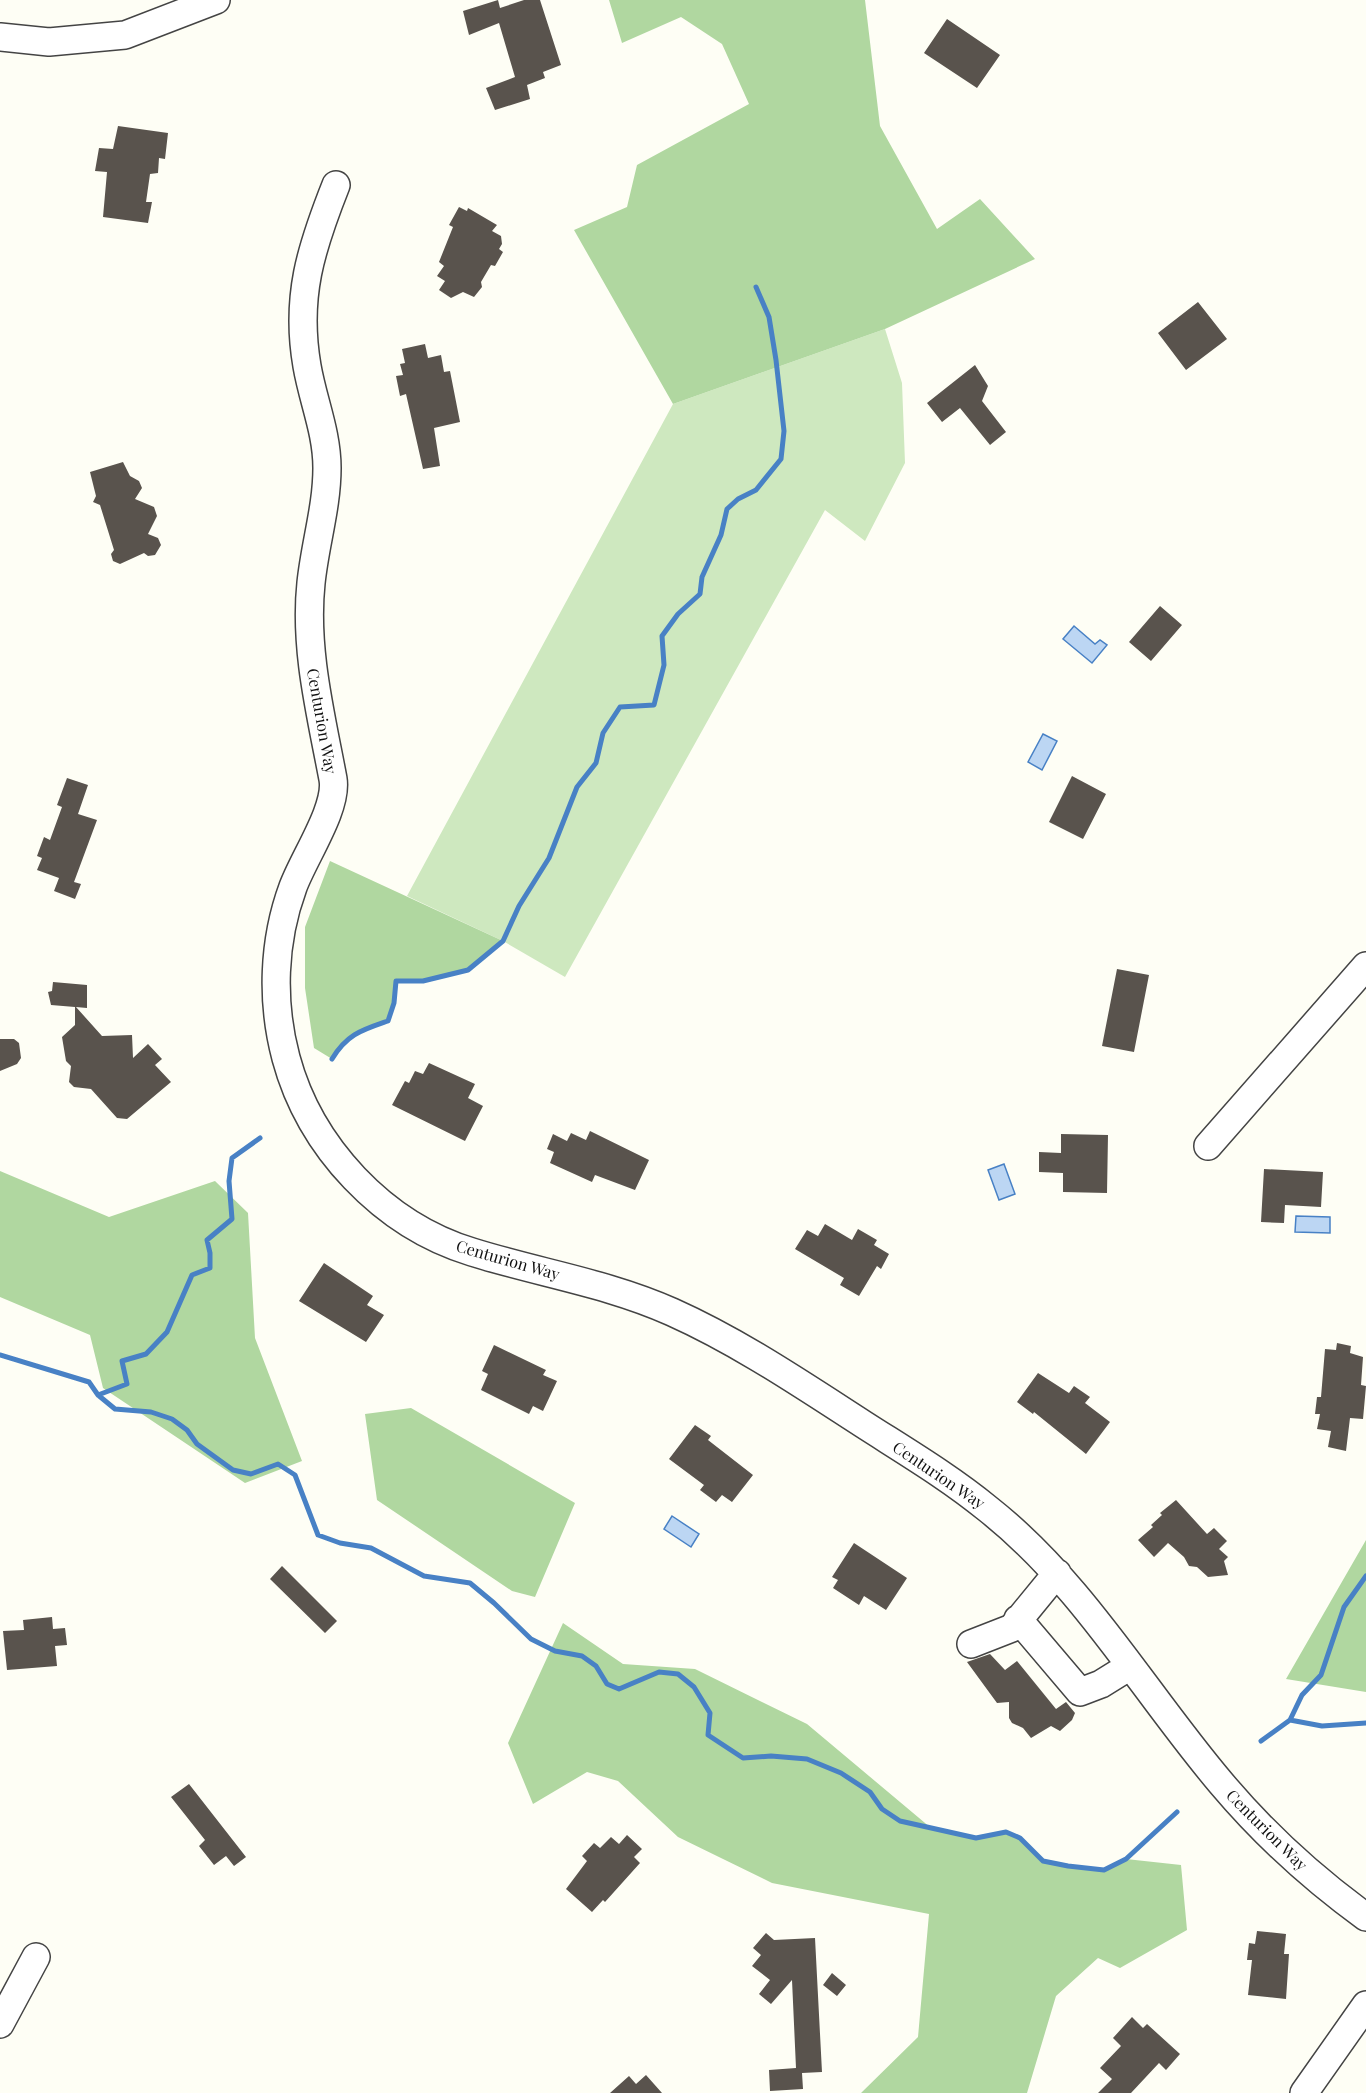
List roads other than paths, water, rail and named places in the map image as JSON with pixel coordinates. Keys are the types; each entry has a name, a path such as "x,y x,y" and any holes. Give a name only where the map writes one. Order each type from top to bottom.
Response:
{"street":[{"path":"0,37 49,42 125,35 216,0"},
{"name":"Centurion Way","path":"336,185 307,266 303,302 303,337 308,372 324,434 327,460 326,493 310,586 309,627 313,672 335,792 294,885 277,947 276,974 285,1056 300,1096 316,1129 356,1179 408,1222 434,1237 467,1251 616,1290 673,1312 730,1341 956,1485 1027,1541 1057,1573 1218,1780 1253,1819 1296,1862 1366,1917"},
{"path":"1208,1146 1366,966"},
{"path":"971,1644 1012,1628 1057,1573"},
{"path":"1018,1619 1080,1692 1101,1684 1130,1666"},
{"path":"0,2024 36,1957"},
{"path":"1304,2093 1366,2005"}],"water":[{"path":"1074,626 1095,644 1100,640 1107,645 1092,663 1063,639"},
{"path":"1043,734 1057,741 1042,770 1028,762"},
{"path":"1004,1164 1015,1194 999,1200 988,1170"},
{"path":"1296,1216 1330,1217 1330,1233 1295,1232"},
{"path":"672,1516 699,1534 691,1547 664,1529"}],"waterway":[{"path":"332,1059 349,1038 388,1021 394,1003 396,981 423,981 468,970 503,941 519,906 549,858 577,787 596,763 603,733 620,707 654,705 664,665 662,636 678,614 700,594 702,577 721,535 727,509 738,499 756,490 781,459 784,431 776,360 769,317 756,287"},
{"path":"98,1395 127,1384 122,1361 146,1354 167,1332 192,1275 210,1268 207,1240 232,1219 229,1181 232,1158 260,1138"},
{"path":"0,1355 89,1382 98,1395 115,1409 151,1412 172,1419 187,1430 197,1444 233,1470 251,1474 278,1464 295,1475 318,1535 340,1543 371,1548 424,1576 470,1583 531,1639 555,1651 582,1656 596,1666 607,1684 619,1689 659,1672 678,1674 694,1687 710,1713 708,1735 743,1758 771,1756 807,1759 841,1773 870,1792 882,1809 900,1821 976,1838 1006,1832 1020,1838 1043,1861 1104,1870 1126,1859 1177,1812"},
{"path":"1261,1741 1290,1720 1302,1695 1321,1675 1344,1607 1366,1576"},
{"path":"1290,1720 1322,1726 1366,1723"}]}
